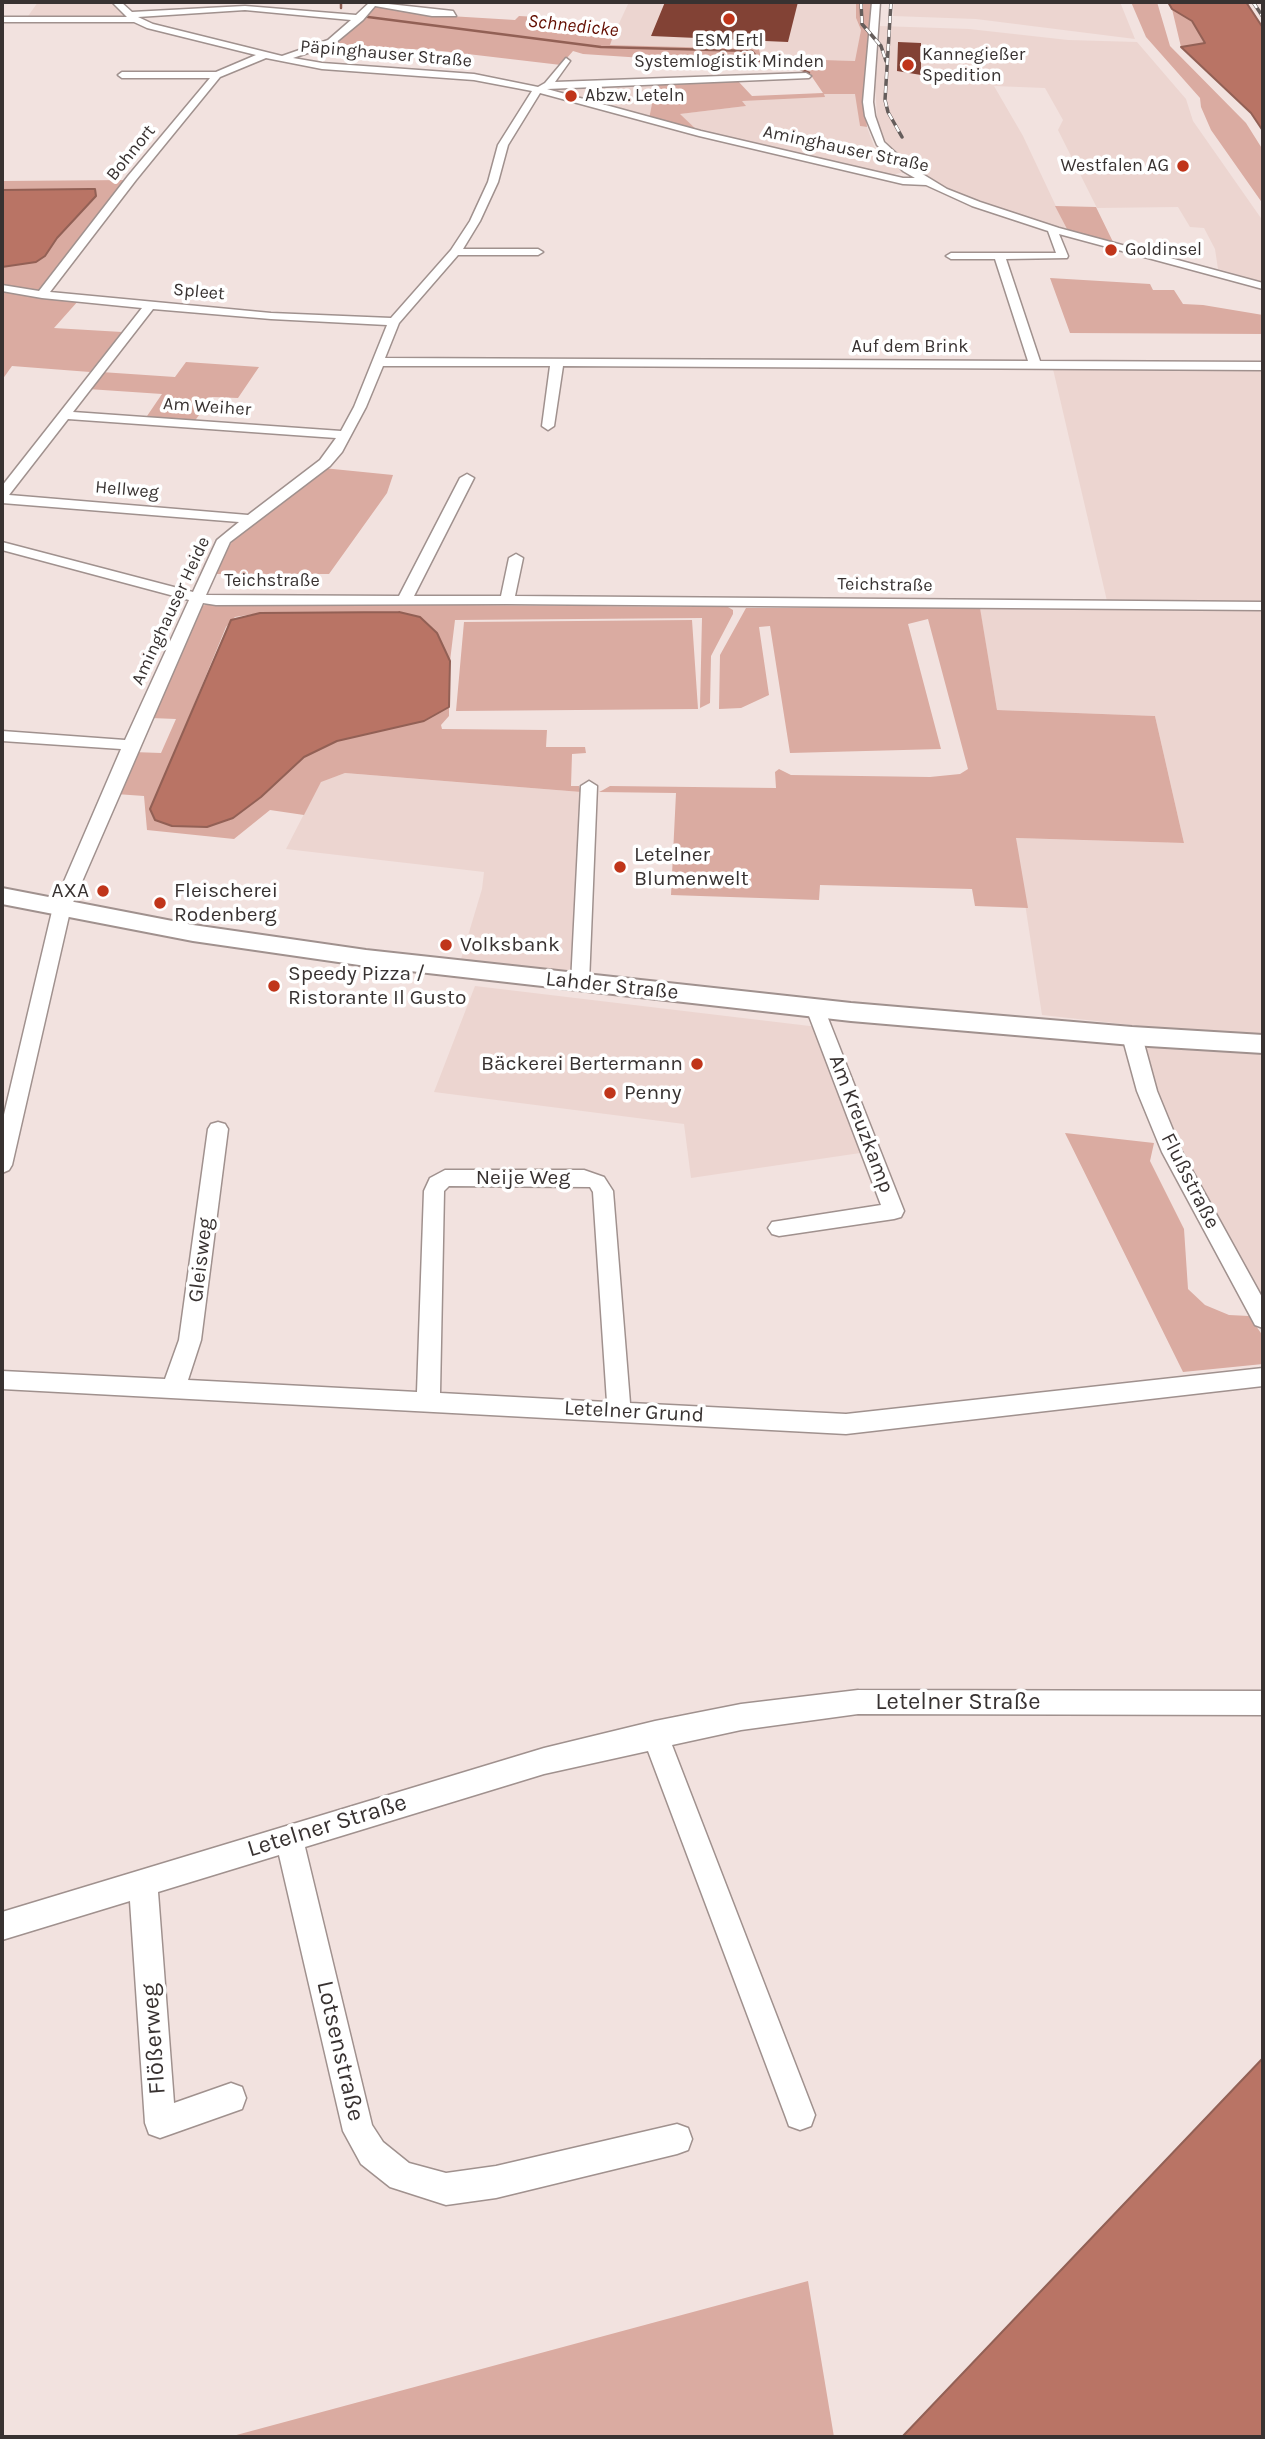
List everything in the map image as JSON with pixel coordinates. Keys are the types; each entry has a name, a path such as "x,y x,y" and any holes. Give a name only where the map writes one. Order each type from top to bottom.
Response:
{"street":[{"name":"Päpinghauser Straße","path":"116,2 133,17 163,31 282,60 322,66 474,77 544,87"},
{"path":"306,13 307,2"},
{"path":"282,60 331,42 360,18 373,2 432,13 453,14"},
{"path":"876,2 868,102 870,116 876,136 888,153 927,182"},
{"path":"2,20 133,17 245,8 360,18"},
{"name":"Bohnort","path":"43,295 132,178 217,75 264,55"},
{"name":"Aminghauser Heide","path":"2,1166 62,907 131,745 224,540 325,463 345,435 394,322 455,252 486,200 503,145 566,61"},
{"path":"122,75 217,75"},
{"path":"544,87 806,76"},
{"name":"Aminghauser Straße","path":"544,87 699,133 903,181 927,182 976,204 1055,230 1263,286"},
{"path":"951,256 1063,256 1055,230"},
{"path":"455,252 538,252"},
{"path":"999,256 1035,365"},
{"name":"Spleet","path":"2,288 43,295 282,317 394,322"},
{"path":"2,497 150,305"},
{"name":"Auf dem Brink","path":"378,362 1263,366"},
{"path":"548,426 557,363"},
{"name":"Am Weiher","path":"65,415 345,435"},
{"path":"404,601 467,478"},
{"name":"Hellweg","path":"2,497 249,519"},
{"name":"Teichstraße","path":"3,548 198,598 1263,606"},
{"path":"506,600 516,558"},
{"path":"2,736 131,745"},
{"path":"580,983 589,786"},
{"name":"Lahder Straße","path":"2,896 193,933 366,958 815,1008 1132,1036 1263,1044"},
{"name":"Am Kreuzkamp","path":"779,1228 894,1211 815,1008"},
{"name":"Flußstraße","path":"1132,1036 1147,1091 1172,1152 1263,1319"},
{"name":"Gleisweg","path":"173,1390 190,1340 218,1129"},
{"name":"Neije Weg","path":"428,1401 433,1191 437,1183 445,1178 584,1178 597,1182 603,1191 620,1411"},
{"name":"Letelner Grund","path":"2,1380 846,1424 1263,1377"},
{"name":"Letelner Straße","path":"2,1926 544,1761 655,1734 741,1717 858,1702 1263,1703"},
{"path":"655,1734 800,2115"},
{"name":"Lotsenstraße","path":"289,1837 358,2131 372,2153 401,2176 446,2189 496,2182 677,2139"},
{"name":"Flößerweg","path":"143,1881 160,2123 231,2098"}],"shaded area":[{"path":"38,2 111,2 129,18 26,19"},
{"path":"629,2 856,2 856,18 861,30 856,61 761,58 759,49 609,45"},
{"path":"856,2 872,2 864,99 867,127 860,126 855,94 742,101 746,106 680,114 698,131 649,119 656,83 737,80 752,96 823,93 810,74 794,66 774,62 659,59 573,51 561,65 442,51 334,44 374,6 433,15 515,20 519,16 538,17 617,25 610,45 759,49 761,58 855,61 861,30 856,18"},
{"path":"894,2 1120,2 1135,39 976,19 893,16"},
{"path":"1131,2 1157,2 1170,46 1246,123 1263,150 1263,204 1211,130 1200,98 1146,37"},
{"path":"1168,2 1246,2 1263,28 1263,131 1251,113 1181,47 1205,43 1192,21 1172,9"},
{"path":"1172,9 1192,21 1205,44 1181,47"},
{"path":"880,26 969,29 1068,40 1137,42 1186,99 1193,121 1263,221 1263,282 1218,269 1215,249 1204,228 1190,227 1178,207 1097,208 1058,130 1063,120 1045,88 994,86 1023,136 1070,236 940,190 911,174 887,148 878,130 875,86"},
{"path":"656,83 649,119 549,88"},
{"path":"824,93 856,94 860,126 867,127 874,146 889,163 903,172 890,176 698,131 679,114 745,106 741,101"},
{"path":"127,180 43,290 32,292 2,286 2,267 36,262 45,256 57,238 96,196 67,189 2,190 2,181"},
{"path":"95,189 96,196 57,238 45,256 36,262 2,267 2,190"},
{"path":"1055,206 1096,207 1114,244 1068,231"},
{"path":"1050,278 1150,284 1153,290 1174,290 1183,304 1263,315 1263,334 1070,333"},
{"path":"2,290 79,300 54,328 122,332 90,372 12,366 2,380"},
{"path":"186,362 259,367 238,398 212,397 194,422 145,419 162,394 88,389 101,372 175,377"},
{"path":"1053,369 1263,371 1263,1037 1239,1037 1042,1015 1015,838 1184,843 1155,716 997,710 979,604 1107,601"},
{"path":"323,468 393,475 387,493 329,574 212,574 236,535"},
{"path":"211,603 728,607 733,610 733,614 711,656 710,703 700,708 702,618 455,620 450,661 437,633 399,612 260,613 235,617 226,627 151,809 156,820 207,827 233,818 261,797 304,757 337,741 424,721 449,707 449,716 441,725 442,729 547,730 546,747 585,747 586,753 572,754 571,786 579,786 581,792 345,773 321,782 304,815 270,810 234,839 147,830 144,796 116,794 133,752 161,753 176,719 151,718 199,607"},
{"path":"746,608 980,608 997,710 1155,716 1184,843 1016,838 1028,908 975,906 972,889 820,885 819,900 671,895 676,793 599,792 610,786 776,788 775,772 779,769 791,775 930,777 960,774 968,769 928,619 908,624 941,749 790,753 770,626 759,627 769,695 741,708 719,709 720,655"},
{"path":"399,612 420,617 437,633 450,661 449,707 424,721 337,741 304,757 261,797 233,818 207,827 172,826 155,820 150,809 231,620 260,613"},
{"path":"692,620 698,709 456,711 464,622"},
{"path":"345,773 581,792 572,974 461,959 482,889 484,872 286,849 321,781"},
{"path":"475,986 818,1027 867,1152 691,1178 684,1124 434,1092"},
{"path":"1136,1047 1263,1051 1263,1310 1190,1175"},
{"path":"1065,1133 1154,1143 1150,1161 1184,1229 1188,1289 1205,1305 1229,1315 1249,1316 1263,1336 1263,1364 1183,1372"},
{"path":"1263,2058 1263,2437 902,2437"},
{"path":"808,2281 834,2437 229,2437"}],"building":[{"name":"ESM Ertl Systemlogistik Minden","path":"665,2 798,2 788,42 651,36"},
{"name":"Kannegießer Spedition","path":"898,42 921,43 921,75 897,71"}],"waterway":[{"name":"Schnedicke","path":"341,2 341,8"},
{"name":"Schnedicke","path":"368,17 601,47 752,51 756,56 754,60 796,67 809,73"}],"railway":[{"path":"861,2 862,24 881,46 886,61"},
{"path":"891,2 885,100 888,112 902,137"},
{"path":"1253,2 1263,17"}],"place":[{"name":"ESM Ertl Systemlogistik Minden","path":"729,19"},
{"name":"Kannegießer Spedition","path":"908,65"},
{"name":"Abzw. Leteln","path":"571,96"},
{"name":"Westfalen AG","path":"1183,166"},
{"name":"Goldinsel","path":"1111,250"},
{"name":"Letelner Blumenwelt","path":"620,867"},
{"name":"AXA","path":"103,891"},
{"name":"Fleischerei Rodenberg","path":"160,903"},
{"name":"Volksbank","path":"446,945"},
{"name":"Speedy Pizza / Ristorante Il Gusto","path":"274,986"},
{"name":"Bäckerei Bertermann","path":"697,1064"},
{"name":"Penny","path":"610,1093"}]}
